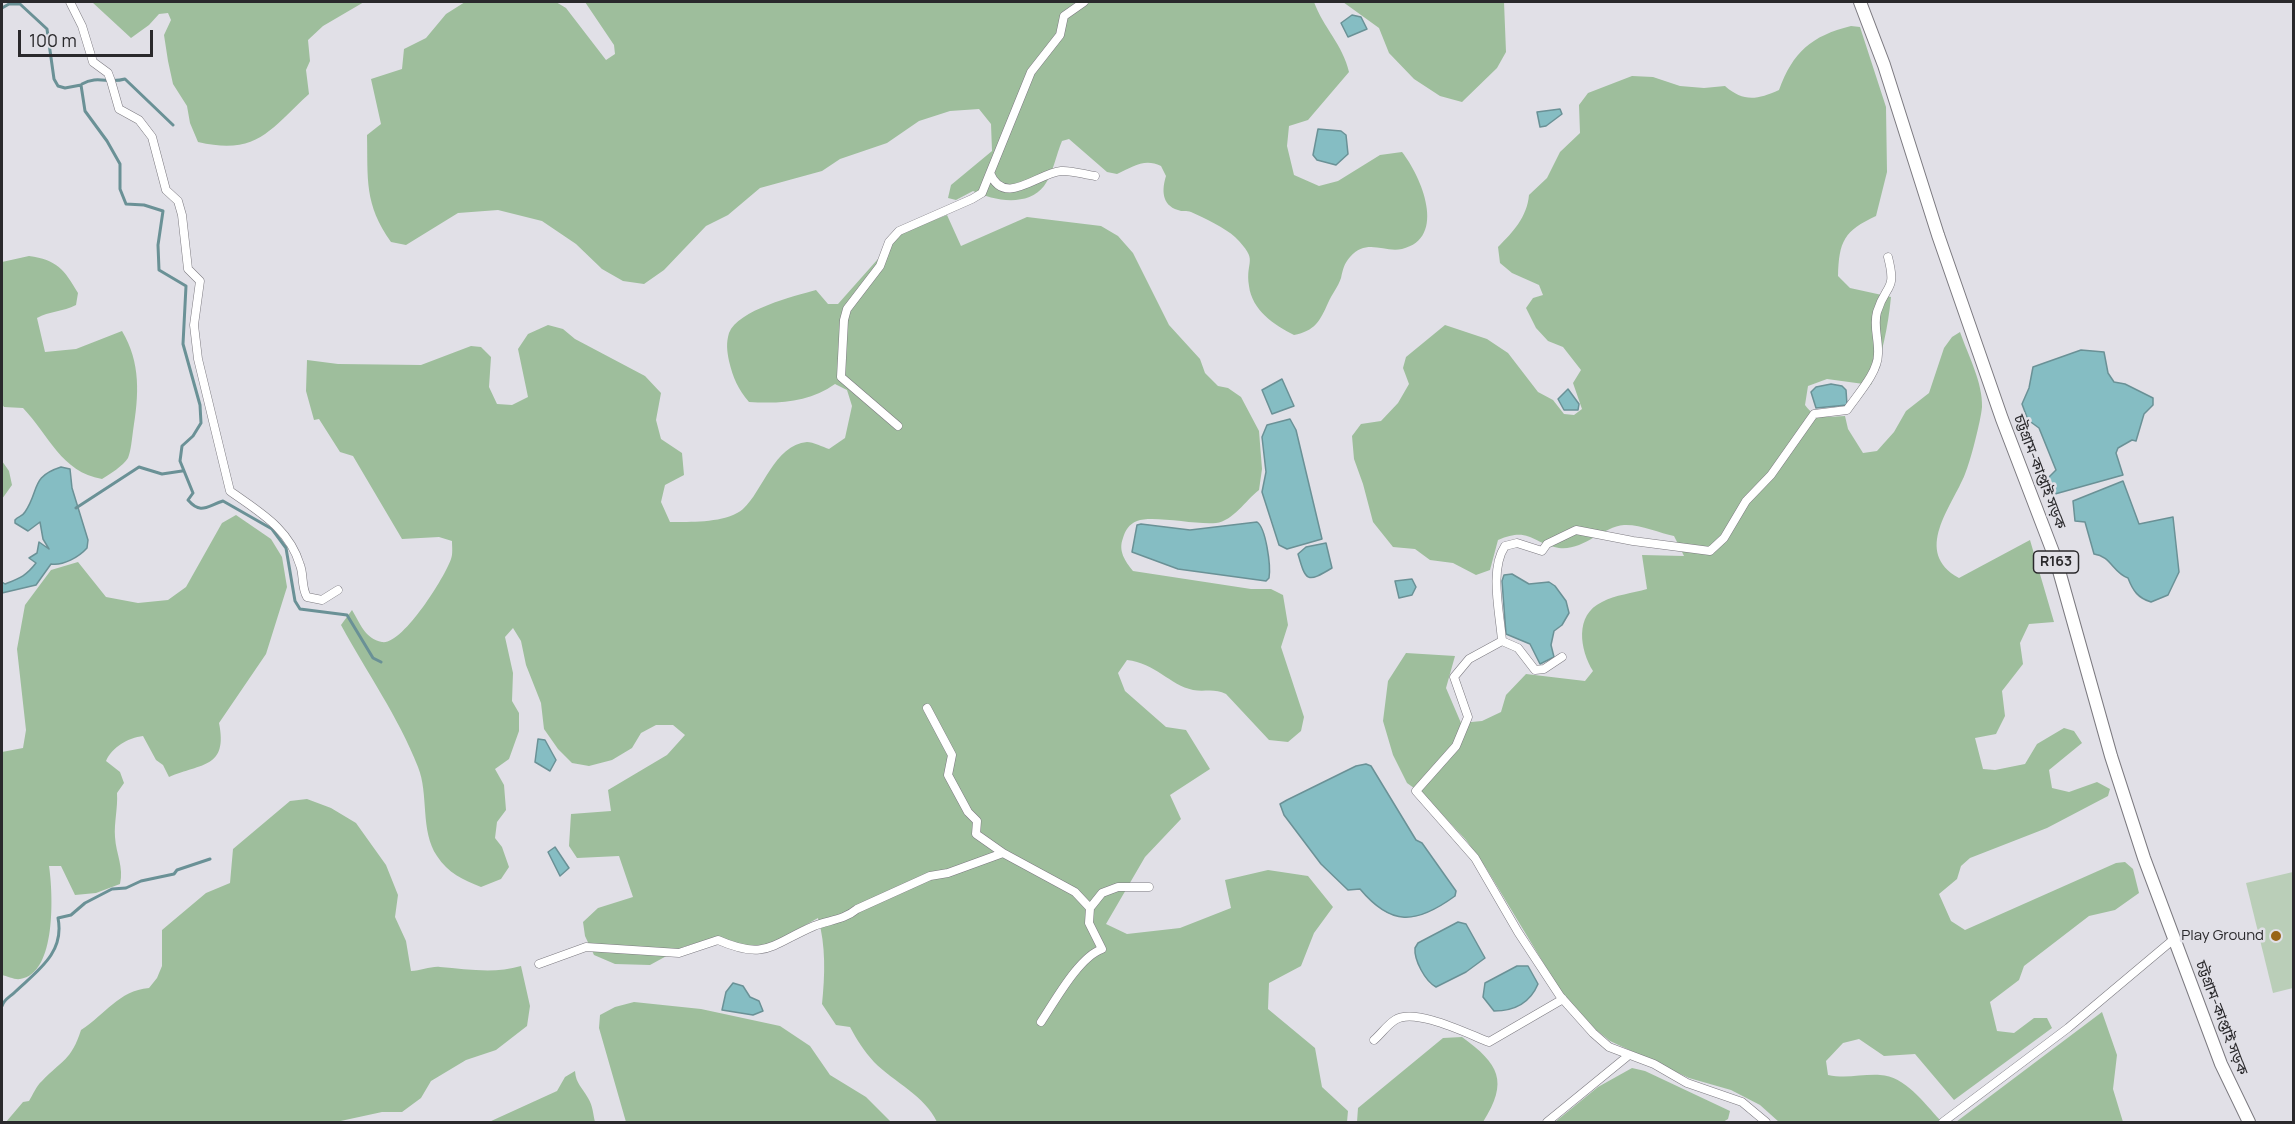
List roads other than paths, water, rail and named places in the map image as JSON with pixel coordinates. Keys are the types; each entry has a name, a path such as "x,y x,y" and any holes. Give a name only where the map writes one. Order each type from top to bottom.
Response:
{"main road":[{"name":"চট্টগ্রাম-কাপ্তাই সড়ক","path":"1860,2 1884,65 1938,236 2005,428 2053,552 2111,756 2174,939 2222,1064 2249,1122"}],"street":[{"path":"69,2 82,26 93,62 108,73 119,110 139,120 152,137 166,190 178,201 188,269 200,281 194,325 198,359 230,491 270,519 292,544 301,566 304,591 307,597 322,600 338,590"},
{"path":"898,426 841,377 844,320 847,309 874,276 889,242 899,231 972,200 982,193 1031,72 1060,35 1064,16 1084,2"},
{"path":"990,173 993,180 1005,189 1016,190 1061,171 1095,176"},
{"path":"1502,641 1498,584 1499,555 1505,546 1517,543 1542,551 1547,544 1576,530 1633,541 1710,551 1724,538 1746,501 1771,476 1814,414 1847,410 1868,378 1879,356 1876,313 1893,283 1888,257"},
{"path":"1502,641 1518,648 1535,670 1544,669 1562,657"},
{"path":"1502,641 1469,659 1454,677 1468,717 1456,746 1416,791 1485,872 1518,932 1563,999 1601,1040 1610,1047 1654,1064 1687,1083 1742,1102 1766,1122"},
{"path":"927,708 952,755 948,775 968,812 977,821 976,834 1003,853 1066,887 1090,908"},
{"path":"539,964 586,947 679,953 718,940 741,951 766,950 815,926 850,915 857,909 921,880 1003,853"},
{"path":"1041,1022 1075,971 1093,952 1102,949 1089,922 1090,908 1102,893 1118,887 1149,887"},
{"path":"1942,1122 2068,1028 2174,939"},
{"path":"1374,1040 1396,1019 1413,1018 1431,1020 1489,1042 1563,999"},
{"path":"1547,1122 1629,1055"}],"water":[{"path":"1352,15 1361,17 1367,29 1348,37 1341,23"},
{"path":"1560,109 1562,114 1546,126 1540,127 1537,112"},
{"path":"1318,129 1341,131 1346,135 1348,154 1336,165 1317,160 1313,155"},
{"path":"2081,350 2104,352 2108,373 2114,382 2125,384 2153,398 2153,405 2144,414 2136,441 2132,440 2118,448 2116,453 2123,475 2055,494 2048,478 2056,470 2039,428 2028,420 2022,404 2029,388 2033,367"},
{"path":"1282,379 1294,406 1272,414 1262,390"},
{"path":"1831,384 1842,386 1846,390 1847,405 1816,408 1811,392 1816,387"},
{"path":"1568,389 1579,404 1578,410 1564,410 1558,399"},
{"path":"1290,419 1296,430 1322,539 1287,549 1279,545 1262,492 1266,472 1262,437 1267,425"},
{"path":"61,467 70,469 72,488 88,540 87,548 80,555 61,564 51,564 36,585 2,593 2,582 5,584 19,578 36,563 29,558 37,553 39,542 49,549 43,539 40,522 28,531 15,523 15,520 25,512 44,475"},
{"path":"2123,481 2139,524 2173,517 2179,572 2168,595 2151,602 2136,593 2128,578 2108,561 2094,554 2085,522 2075,521 2073,501"},
{"path":"1257,522 1263,532 1267,548 1269,578 1266,581 1178,569 1132,552 1137,525 1141,524 1190,530"},
{"path":"1326,543 1332,568 1312,578 1309,577 1303,570 1298,554 1306,547"},
{"path":"1512,574 1529,584 1549,582 1555,586 1566,601 1569,613 1562,625 1554,631 1551,645 1554,657 1540,664 1530,644 1506,634 1502,581 1504,575"},
{"path":"1412,579 1416,587 1412,595 1399,598 1395,581"},
{"path":"538,739 545,740 556,760 550,771 535,762"},
{"path":"1366,764 1371,766 1416,840 1422,843 1456,891 1455,896 1441,906 1416,916 1404,917 1382,910 1360,889 1348,890 1321,864 1284,815 1280,804 1356,766"},
{"path":"555,847 569,868 560,876 548,852"},
{"path":"1458,922 1466,924 1485,958 1466,972 1436,987 1421,970 1415,948 1418,943"},
{"path":"1517,966 1528,966 1538,984 1535,991 1520,1005 1494,1011 1483,997 1485,983"},
{"path":"733,983 743,986 750,997 759,1001 763,1011 753,1015 722,1010 726,992"}],"waterway":[{"path":"2,8 9,4 20,4 47,29 54,79 58,86 65,88 81,85 85,111 107,141 120,164 120,189 126,204 144,205 163,211 158,245 159,270 186,286 183,344 200,405 201,423 193,436 182,446 180,461 193,493 188,500 201,508 223,501 272,529 286,548 295,601 300,609 347,615 373,658 381,662"},
{"path":"82,84 93,80 125,79 173,125"},
{"path":"76,508 139,467 162,474 182,471"},
{"path":"2,1006 40,969 53,951 59,930 58,918 71,915 85,903 112,889 126,888 141,881 174,874 177,870 210,859"}],"place":[{"name":"Play Ground","path":"2276,936"}]}
